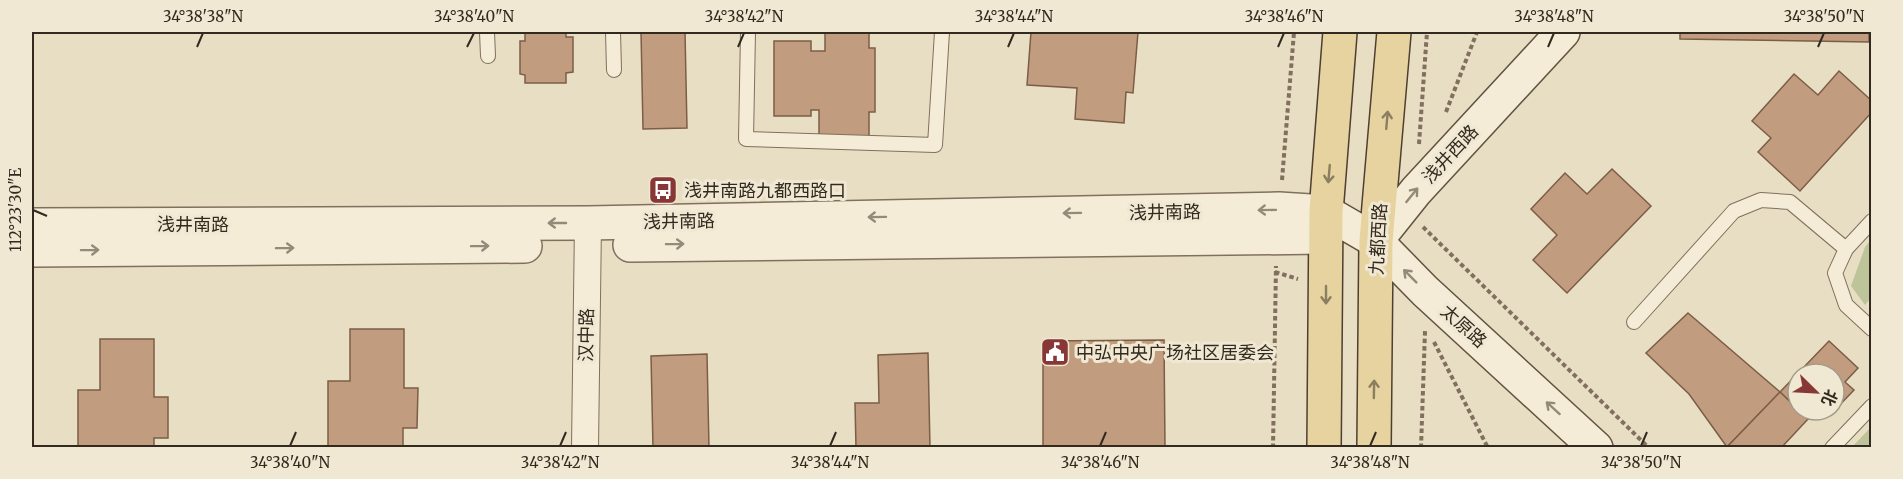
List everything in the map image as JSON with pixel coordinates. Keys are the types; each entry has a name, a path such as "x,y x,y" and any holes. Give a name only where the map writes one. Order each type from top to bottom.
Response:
{"main road":[{"path":"1324,447 1325,225 1340,32"},
{"name":"九都西路","path":"1374,447 1376,242 1394,32"}],"street":[{"name":"浅井西路","path":"1376,242 1416,191 1563,32"},
{"name":"浅井南路","path":"32,225 588,234"},
{"name":"浅井南路","path":"32,250 588,234 1325,225"},
{"name":"太原路","path":"1325,225 1376,242 1425,291 1596,447"},
{"name":"汉中路","path":"585,447 588,234"}],"lane":[{"path":"487,32 488,56"},
{"path":"613,32 614,70"},
{"path":"748,32 746,139 924,145 935,145 942,32"},
{"path":"1634,322 1734,211 1761,200 1790,202 1846,249"},
{"path":"1872,221 1846,249 1835,273 1846,305 1872,329"},
{"path":"1832,447 1872,406"}],"path":[{"path":"1419,145 1427,32"},
{"path":"1420,235 1419,224 1649,447"},
{"path":"1421,447 1425,291"}],"green space":[{"path":"1871,240 1871,298 1865,305 1851,286 1865,247"},
{"path":"1871,427 1871,447 1852,447"}],"building":[{"path":"64,32 115,32 64,33"},
{"path":"525,32 566,32 566,37 573,37 573,72 566,73 566,83 525,83 525,75 520,74 520,41 525,41"},
{"path":"641,32 685,32 687,128 643,129"},
{"path":"825,32 869,32 869,48 875,48 875,112 869,112 869,137 819,138 819,110 811,110 811,116 774,116 774,41 811,41 811,51 825,51"},
{"path":"1031,32 1138,32 1133,93 1126,92 1124,123 1075,119 1077,88 1027,85"},
{"path":"1680,32 1869,32 1869,42 1680,39"},
{"path":"1839,71 1872,101 1872,112 1800,191 1758,152 1771,138 1752,121 1794,74 1818,95"},
{"path":"1612,169 1651,206 1567,293 1533,260 1557,235 1531,209 1565,173 1587,194"},
{"path":"1688,313 1780,392 1727,447 1689,394 1646,353"},
{"path":"350,329 404,329 404,388 418,388 417,428 403,428 403,448 328,448 328,381 350,381"},
{"path":"100,339 154,339 154,397 168,397 168,438 154,438 154,448 78,448 78,390 100,390"},
{"path":"1164,340 1165,448 1043,448 1043,341"},
{"path":"1829,341 1858,368 1846,381 1846,362 1809,362"},
{"path":"928,353 930,448 856,448 855,403 879,403 878,355"},
{"path":"707,354 709,448 653,448 651,356"},
{"path":"1846,383 1854,390 1846,398"},
{"path":"1786,386 1786,398 1780,392"},
{"path":"1780,392 1786,398 1786,422 1805,422 1781,448 1727,447"}],"place":[{"name":"浅井南路九都西路口","path":"663,190"},
{"name":"中弘中央广场社区居委会","path":"1055,352"}]}
